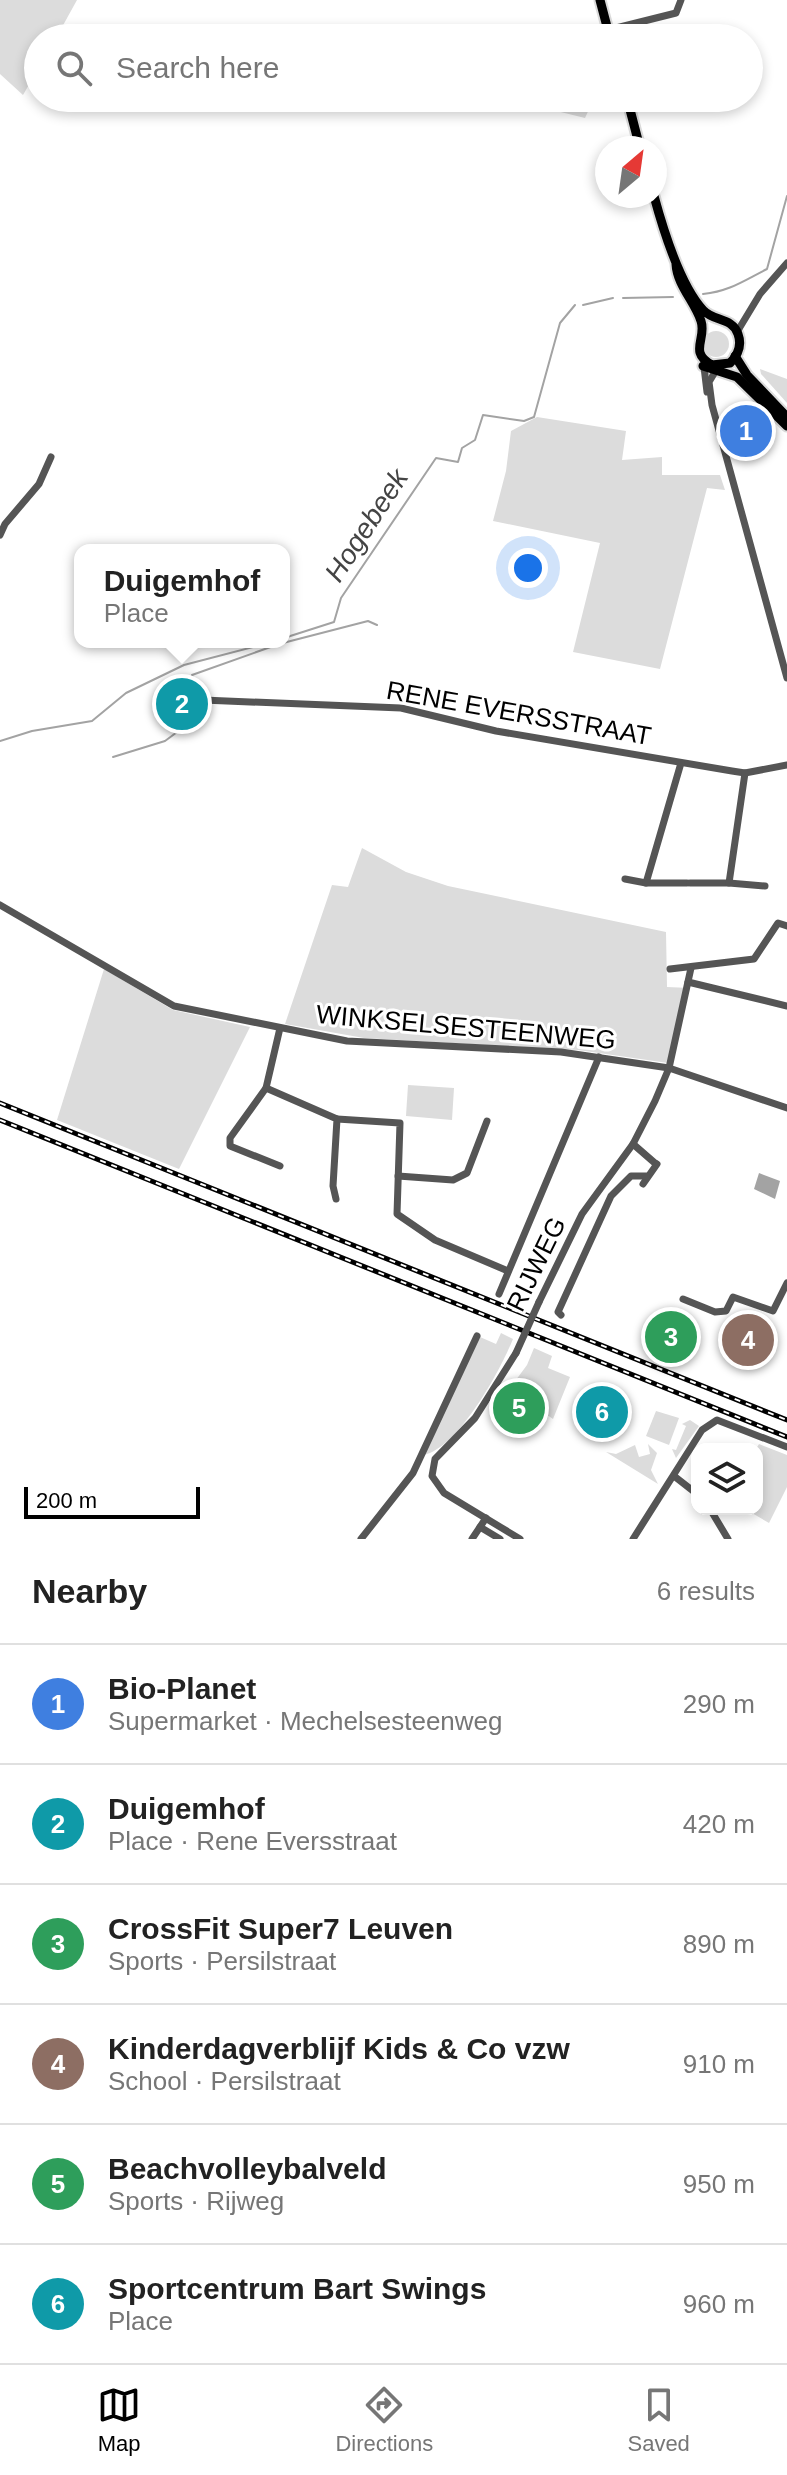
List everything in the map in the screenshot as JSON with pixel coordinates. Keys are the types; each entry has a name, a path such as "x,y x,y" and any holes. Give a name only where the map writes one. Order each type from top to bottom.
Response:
{"main road":[{"path":"600,0 606,24"},
{"path":"631,112 637,136"},
{"path":"657,208 676,264 703,327 699,352 718,368"},
{"path":"660,217 660,233 697,320 692,351 704,367 737,373 787,426"},
{"path":"676,264 705,313 737,332 736,351 718,368"},
{"path":"694,336 703,327 725,324"},
{"path":"725,324 736,351 787,417"}],"street":[{"path":"641,24 676,13 681,0"},
{"path":"725,324 760,294 787,263"},
{"path":"737,332 760,294"},
{"path":"704,367 703,380 787,678"},
{"path":"712,405 709,382 718,368"},
{"path":"0,535 5,524 39,484 51,457"},
{"name":"RENE EVERSSTRAAT","path":"194,703 203,700 401,708 496,731 745,773 787,765"},
{"path":"646,883 681,763"},
{"path":"729,883 745,773"},
{"path":"625,879 646,883 765,886"},
{"name":"WINKSELSESTEENWEG","path":"0,905 174,1006 360,1042 599,1057 669,1068 787,1108"},
{"path":"670,969 754,959 778,923 787,926"},
{"name":"RIJWEG","path":"486,1518 440,1490 432,1473 437,1456 475,1418 516,1353 582,1214 633,1144 669,1068 691,968"},
{"path":"688,982 787,1006"},
{"path":"280,1028 266,1088 230,1138 230,1146 280,1166"},
{"path":"499,1294 599,1057"},
{"path":"266,1088 337,1119 400,1123 397,1214 435,1240 508,1271"},
{"path":"336,1199 333,1186 337,1119"},
{"path":"398,1176 453,1180 467,1173 487,1121"},
{"path":"561,1315 558,1312 611,1196 631,1176 644,1180 658,1163 633,1144"},
{"path":"683,1299 715,1312 726,1311 733,1297 773,1311 787,1283"},
{"path":"361,1539 413,1473 477,1336"},
{"path":"633,1539 711,1423 722,1421 787,1450"},
{"path":"674,1476 691,1489"},
{"path":"714,1515 728,1539"},
{"path":"472,1539 486,1518 520,1539"},
{"path":"480,1527 500,1539"}],"shaded area":[{"path":"0,0 77,0 64,24 24,24 23,95 0,74"},
{"path":"561,112 588,112 585,118"},
{"path":"716,331 725,335 729,344 725,353 716,357 707,353 703,344 707,335"},
{"path":"760,369 787,379 787,403 761,374"},
{"path":"537,417 626,431 622,460 662,457 662,475 720,475 725,490 707,488 660,669 573,652 600,543 493,521 506,471 511,431"},
{"path":"362,848 406,872 448,886 666,932 667,987 690,988 668,1063 578,1050 364,1038 285,1024 332,885 348,887"},
{"path":"104,969 173,1010 250,1027 179,1169 57,1120"},
{"path":"408,1085 454,1088 452,1120 406,1116"},
{"path":"759,1173 780,1181 775,1199 754,1189"},
{"path":"501,1333 513,1339 477,1406 451,1438 424,1455 480,1337 496,1344"},
{"path":"534,1348 552,1356 548,1368 570,1377 553,1419 540,1410 521,1428 493,1411 527,1365"},
{"path":"656,1411 679,1418 669,1445 646,1436"},
{"path":"690,1420 699,1426 676,1458 672,1449 676,1450 686,1426 682,1424"},
{"path":"648,1444 657,1453 651,1470 658,1484 606,1452 616,1454 635,1445 639,1457 650,1454"},
{"path":"763,1446 787,1455 787,1487 769,1523 755,1515 763,1515"}],"waterway":[{"path":"703,294 729,288 767,269 787,196"},
{"path":"623,298 673,297"},
{"name":"Hogebeek","path":"583,305 613,298"},
{"name":"Hogebeek","path":"290,636 334,622 341,598 436,458 458,462 462,448 475,440 483,415 524,421 534,417 560,323 575,305"},
{"path":"290,641 368,621 377,625"},
{"name":"Hogebeek","path":"0,741 32,731 92,721 126,693 184,665 249,648"},
{"path":"197,697 192,675 268,648"},
{"path":"113,757 165,741 192,721"}],"railway":[{"path":"0,1103 787,1420"},
{"path":"0,1120 787,1437"}],"place":[{"name":"Bio-Planet","path":"746,431"},
{"name":"Duigemhof","path":"182,704"},
{"name":"CrossFit Super7 Leuven","path":"671,1337"},
{"name":"Kinderdagverblijf Kids & Co vzw","path":"748,1340"},
{"name":"Beachvolleybalveld","path":"519,1408"},
{"name":"Sportcentrum Bart Swings","path":"602,1412"}]}
